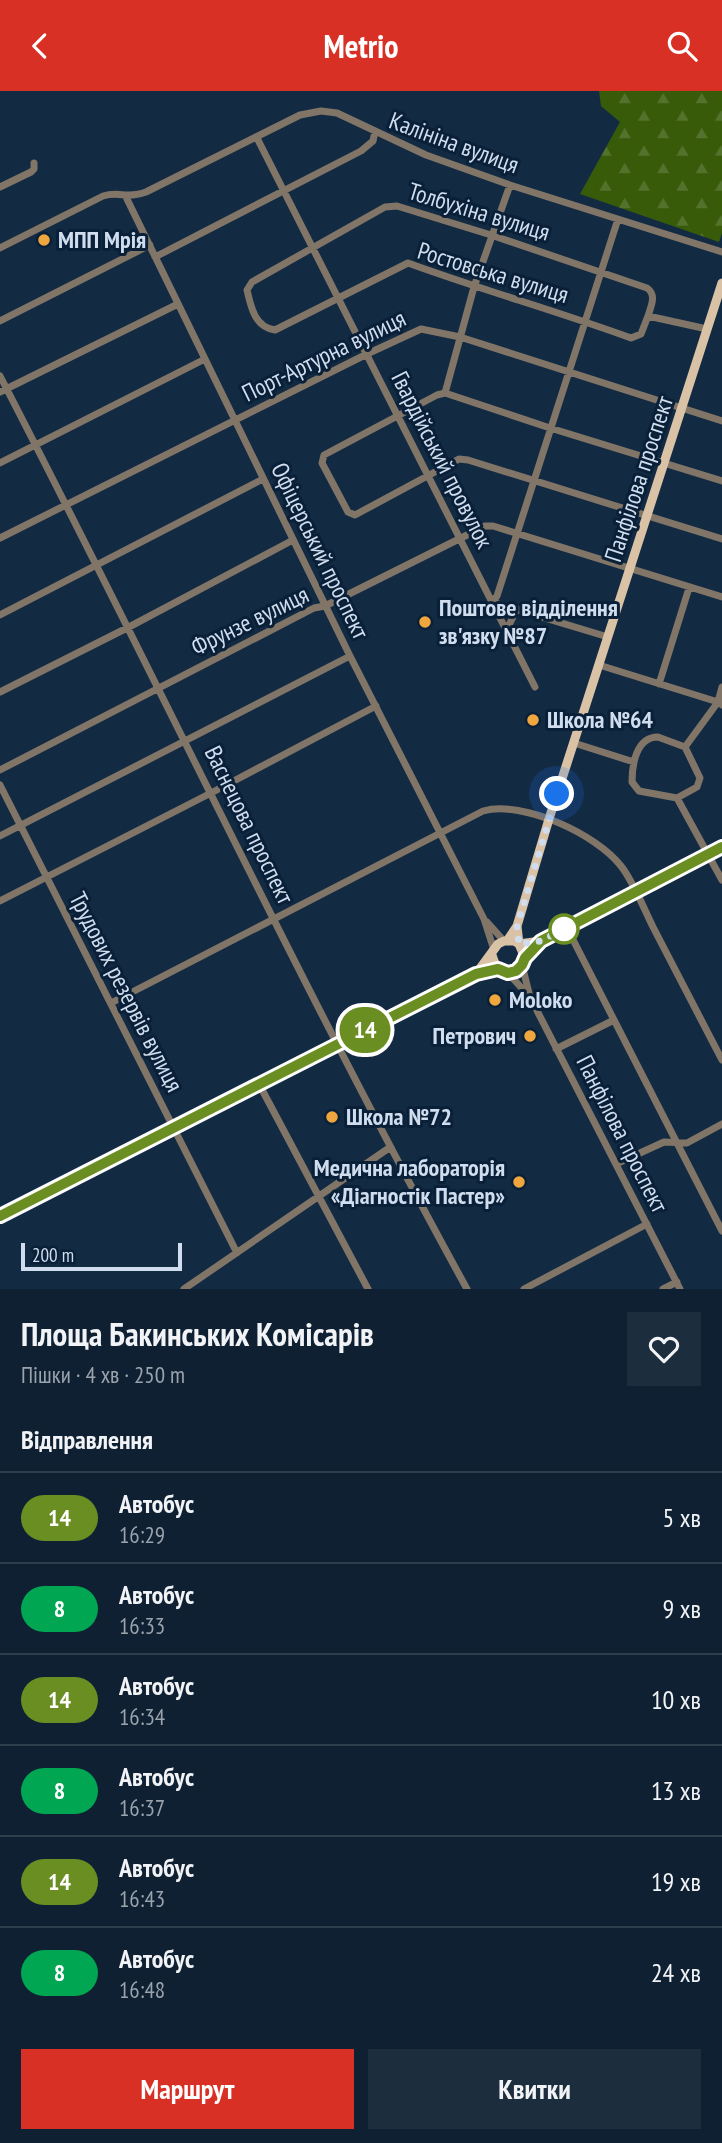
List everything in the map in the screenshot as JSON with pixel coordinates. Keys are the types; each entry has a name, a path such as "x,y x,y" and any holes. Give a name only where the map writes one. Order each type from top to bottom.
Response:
{"main road":[{"name":"Панфілова проспект","path":"505,941 517,926 722,283"},
{"path":"476,974 498,944 505,941 519,944 541,941 722,847"},
{"name":"Панфілова проспект","path":"517,926 519,944"},
{"path":"0,1216 476,974 498,969 508,973 516,971 541,941"},
{"path":"519,944 523,962"},
{"path":"493,952 498,969"}],"street":[{"path":"0,248 103,196 112,194 126,197 148,192 300,115 313,111 337,113 375,131"},
{"name":"Калініна вулиця","path":"155,257 369,145 375,137 375,131 426,155 722,252"},
{"name":"Гвардійський провулок","path":"257,138 535,687"},
{"path":"0,187 34,170 34,163"},
{"path":"445,393 474,287 510,184"},
{"name":"Офіцерський проспект","path":"126,197 325,606 484,919"},
{"name":"Толбухіна вулиця","path":"253,309 247,290 252,282 393,205 601,271 649,289 653,298 648,316"},
{"path":"608,637 492,602 497,596 618,219"},
{"path":"0,321 150,245"},
{"name":"Ростовська вулиця","path":"253,309 259,324 275,330 408,263 631,338 641,334 648,316"},
{"path":"3,391 178,303"},
{"path":"648,316 707,329"},
{"name":"Порт-Артурна вулиця","path":"0,538 421,329 460,337 722,421"},
{"path":"0,463 205,359"},
{"name":"Васнецова проспект","path":"0,376 3,391 36,445 389,1148 467,1289"},
{"path":"722,481 445,393 324,455 322,463 348,512 355,515 459,459 533,479 722,539"},
{"path":"0,615 263,479"},
{"name":"Фрунзе вулиця","path":"0,769 314,608 325,606 460,537 488,526 722,597"},
{"path":"0,692 129,628 293,540"},
{"path":"659,684 690,588"},
{"path":"506,631 517,610"},
{"path":"0,836 350,656"},
{"path":"599,665 720,703"},
{"path":"684,747 720,703 722,687"},
{"path":"0,901 376,706"},
{"path":"658,737 684,747 700,781 697,787 677,798 636,789 632,780 641,744 658,737"},
{"path":"574,743 635,762"},
{"name":"Трудових резервів вулиця","path":"0,785 237,1253"},
{"path":"677,798 722,880"},
{"path":"111,1003 483,811 494,808 516,809 549,819 590,839 621,866 722,1060"},
{"path":"484,919 505,941"},
{"path":"484,919 493,952"},
{"path":"567,928 722,1231"},
{"name":"Панфілова проспект","path":"523,962 530,997 679,1286"},
{"name":"Панфілова проспект","path":"508,973 530,997"},
{"path":"556,1049 614,1020"},
{"path":"259,1084 368,1289"},
{"path":"615,1164 664,1142 687,1143 722,1124"},
{"path":"184,1289 389,1148"},
{"path":"524,1289 647,1224"},
{"path":"663,1289 679,1286"}],"green space":[{"path":"599,91 722,91 722,233 719,242 580,194 620,122 601,106"}],"bus line":[{"name":"14","path":"0,1216 476,974 498,969 508,973 516,971 541,941 722,847"}],"place":[{"name":"МПП Мрія","path":"44,240"},
{"name":"Поштове відділення зв'язку №87","path":"425,622"},
{"name":"Школа №64","path":"533,720"},
{"name":"Moloko","path":"495,1000"},
{"name":"Петрович","path":"530,1036"},
{"name":"Школа №72","path":"332,1117"},
{"name":"Медична лабораторія «Діагностік Пастер»","path":"519,1182"}],"route":[{"path":"557,794 517,926 519,944 541,941 564,929"}]}
